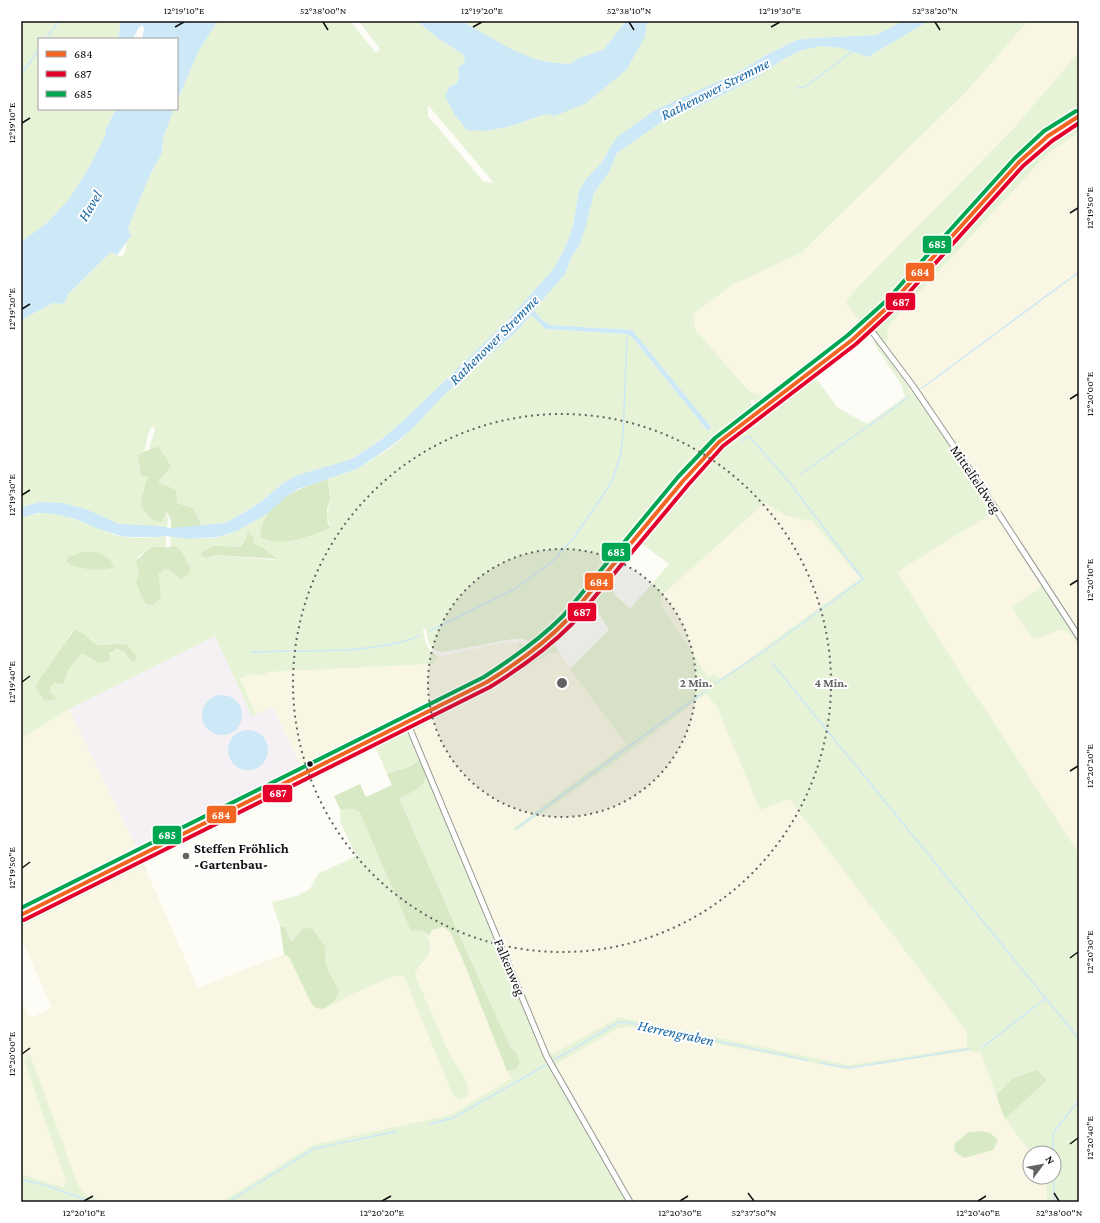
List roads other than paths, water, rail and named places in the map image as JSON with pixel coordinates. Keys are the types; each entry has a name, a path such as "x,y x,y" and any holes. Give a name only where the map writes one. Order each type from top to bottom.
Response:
{"main road":[{"path":"21,915 487,682 546,642 567,620 687,476 719,442 868,326 890,305 1020,162 1048,136 1079,116"}],"street":[{"name":"Mittelfeldweg","path":"868,326 912,386 980,485 1079,636"},
{"name":"Falkenweg","path":"407,722 547,1056 630,1202"}],"water":[{"path":"121,21 218,21 199,50 178,99 178,38 142,38 144,29 143,25 139,27 134,38 118,38"},
{"path":"417,21 462,21 507,47 532,58 548,62 570,64 579,58 603,50 626,21 647,21 645,37 626,70 585,104 554,116 546,114 511,126 486,131 467,130 454,114 445,96 449,87 457,83 459,76 458,67 465,63 463,54 440,40"},
{"name":"Rathenower Stremme","path":"901,21 933,21 927,22 868,57 841,48 821,46 802,50 785,58 756,78 702,105 660,123 617,153 609,172 594,193 586,226 579,246 572,256 565,274 534,310 542,320 550,325 632,330 711,427 710,429 707,430 632,337 626,334 546,329 531,315 517,331 443,396 412,429 390,447 357,469 298,489 288,495 267,514 237,531 218,537 191,539 166,536 124,537 96,528 76,519 59,515 37,513 21,518 21,507 40,502 63,503 86,509 119,524 171,528 225,523 262,501 283,483 298,475 352,459 382,439 405,419 508,320 555,267 568,241 573,225 579,191 586,179 602,162 616,138 655,110 737,73 766,55 797,40 876,35"},
{"name":"Havel","path":"116,110 174,110 163,138 162,153 149,177 128,228 131,236 117,255 111,252 68,294 64,304 53,303 21,320 21,242 48,222 69,199 87,171 105,136 106,129"},
{"path":"222,695 230,697 236,701 240,707 242,715 240,723 236,729 230,733 222,735 214,733 208,729 204,723 202,715 204,707 208,701 214,697"},
{"path":"248,730 256,732 262,736 266,742 268,750 266,758 262,764 256,768 248,770 240,768 234,764 230,758 228,750 230,742 234,736 240,732"}],"waterway":[{"path":"47,38 59,21"},
{"path":"21,75 38,50"},
{"path":"797,88 805,87 853,51"},
{"path":"922,388 1079,272"},
{"path":"430,631 513,590 553,561 575,536 601,498 612,481 620,457 623,435 627,338"},
{"path":"801,474 909,397"},
{"path":"715,684 763,652 863,579 789,482 750,437 747,437 742,441"},
{"path":"251,652 359,649 401,642 420,636"},
{"path":"772,663 1079,1039"},
{"path":"517,828 705,691"},
{"path":"983,1047 1046,998"},
{"name":"Herrengraben","path":"554,1060 619,1022 626,1022 807,1060"},
{"path":"820,1063 849,1068 969,1049"},
{"name":"Herrengraben","path":"430,1124 453,1118 546,1065"},
{"path":"1053,1145 1053,1133 1079,1100"},
{"name":"Herrengraben","path":"228,1202 313,1149 397,1131"},
{"name":"Herrengraben","path":"21,1179 48,1186 91,1202"},
{"path":"1054,1185 1054,1202"}],"place":[{"name":"Steffen Fröhlich -Gartenbau-","path":"186,856"}]}
